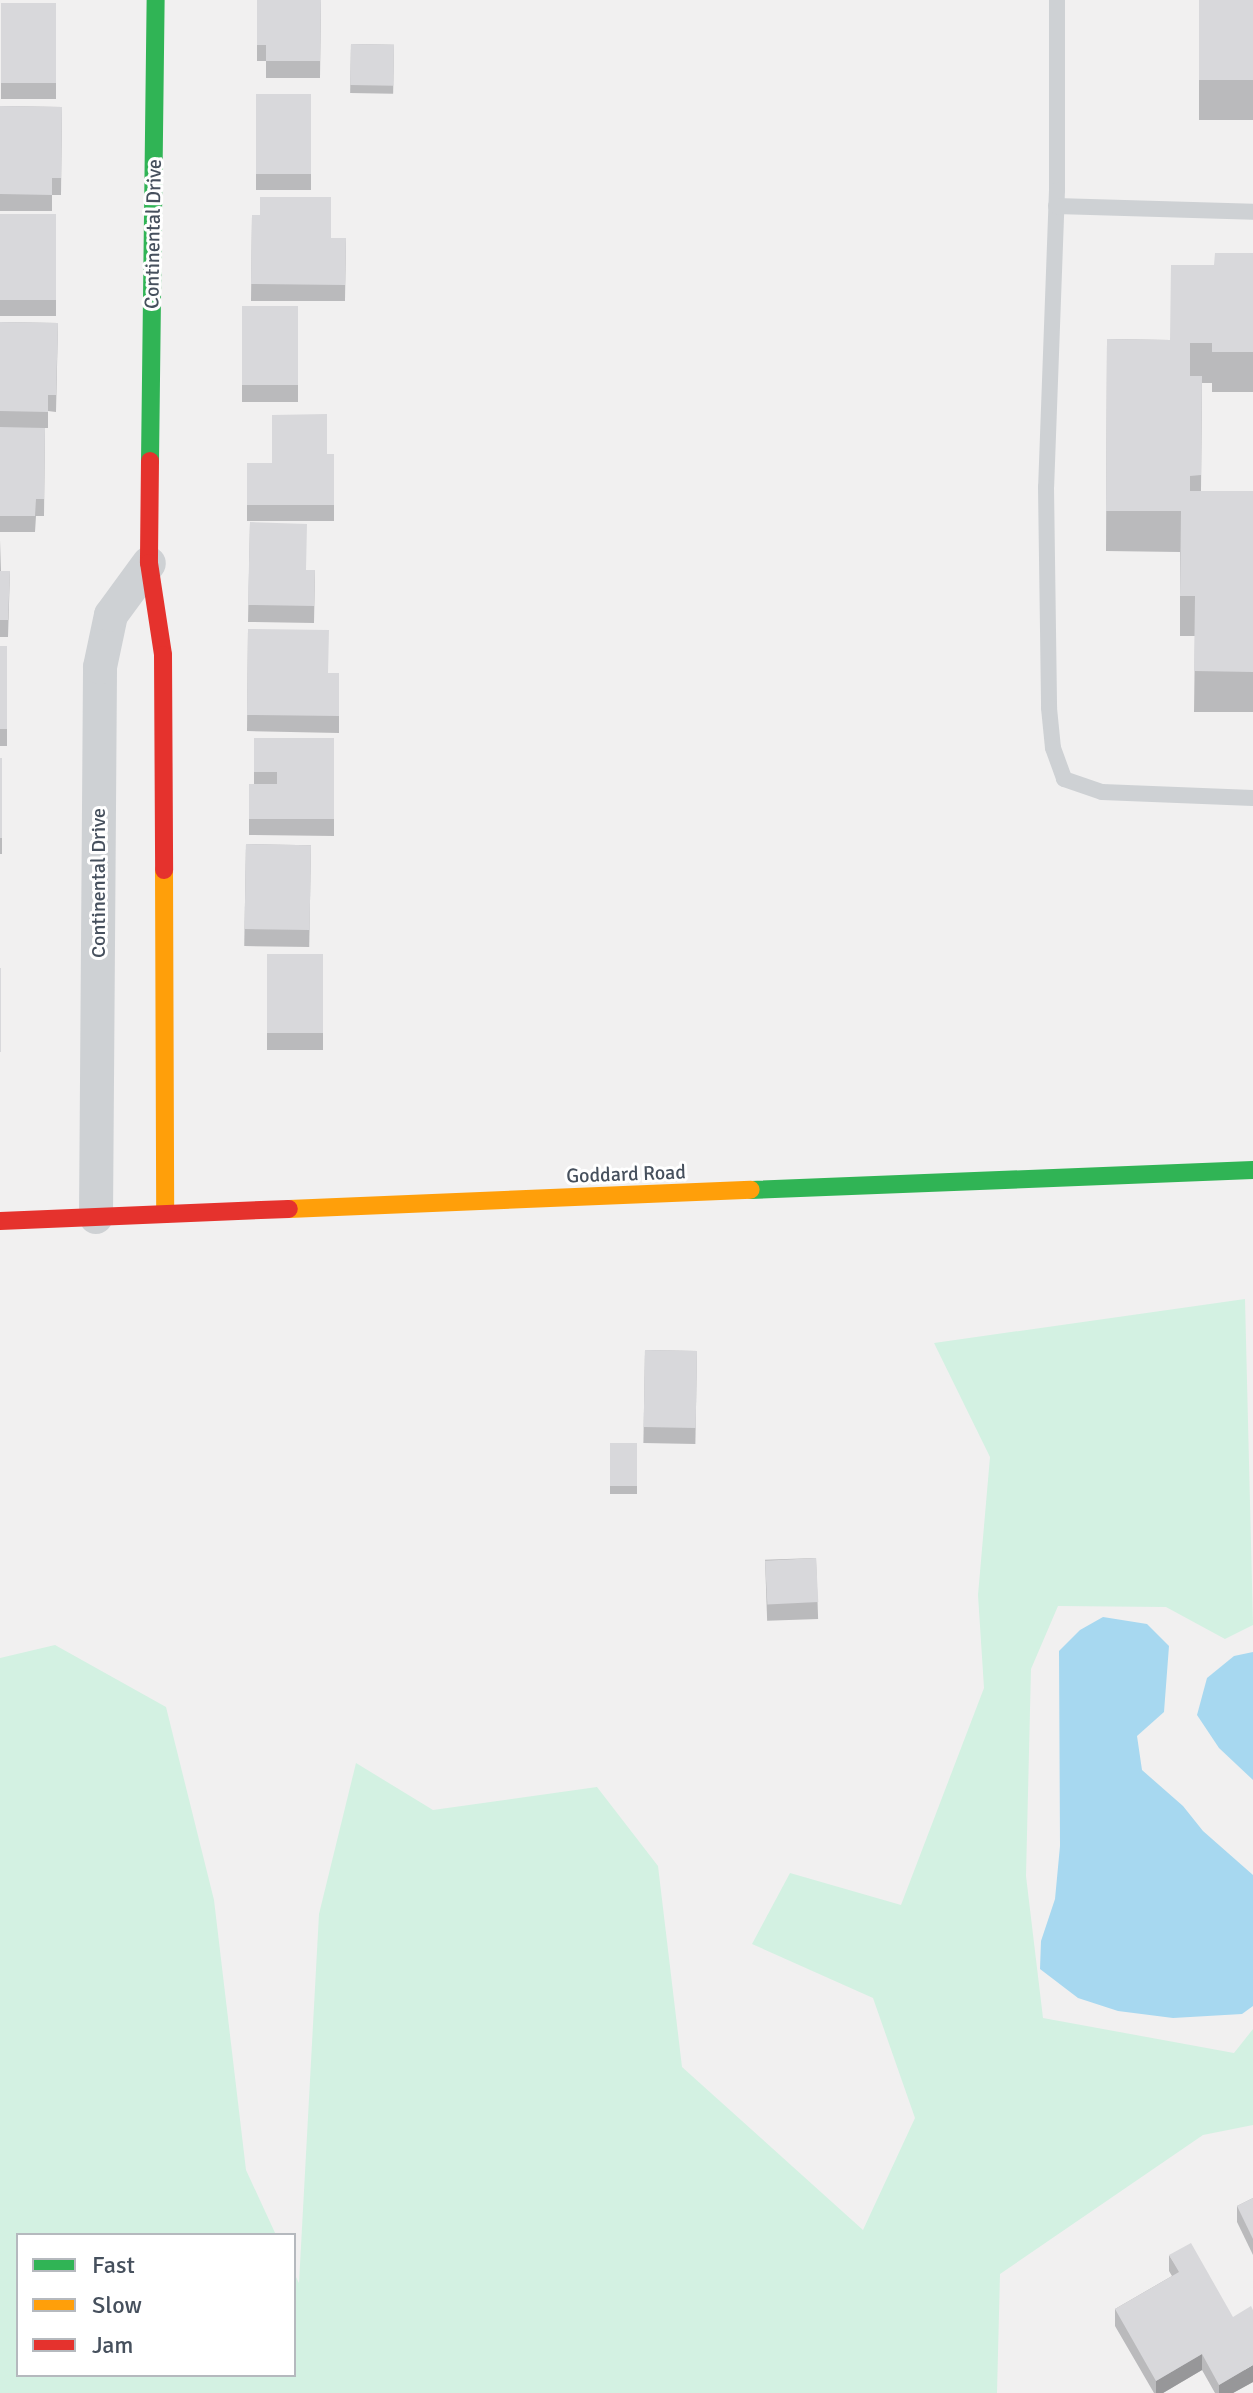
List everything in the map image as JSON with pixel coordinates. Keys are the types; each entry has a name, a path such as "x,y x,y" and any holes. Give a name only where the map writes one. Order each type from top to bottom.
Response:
{"main road":[{"name":"Continental Drive","path":"156,0 149,563 163,655 165,1214"},
{"name":"Goddard Road","path":"0,1221 1253,1170"}],"street":[{"name":"Continental Drive","path":"96,1217 100,667 111,615 149,563"}],"lane":[{"path":"1057,0 1056,206 1046,487 1049,708 1053,748 1064,779 1102,792 1253,798"},
{"path":"1056,206 1253,212"}],"green space":[{"path":"1245,1299 1253,1625 1225,1639 1166,1607 1058,1606 1031,1669 1026,1876 1043,2018 1234,2053 1253,2029 1253,2125 1203,2135 1000,2274 997,2393 0,2393 0,1658 55,1645 166,1707 214,1900 246,2170 275,2233 16,2233 16,2377 296,2377 296,2277 299,2283 319,1914 356,1763 433,1810 597,1787 658,1866 682,2067 863,2230 915,2118 873,1998 752,1944 790,1873 901,1905 984,1688 978,1595 990,1457 934,1343"}],"water":[{"path":"1103,1617 1147,1624 1169,1646 1164,1712 1137,1736 1142,1770 1253,1875 1253,2006 1242,2014 1173,2018 1118,2011 1078,1998 1040,1969 1041,1941 1055,1899 1060,1846 1059,1651 1080,1630"},
{"path":"1253,1652 1253,1780 1219,1748 1197,1715 1207,1678 1234,1656"}],"building":[{"path":"257,0 321,0 320,61 266,61 266,45 257,45"},
{"path":"1199,0 1253,0 1253,80 1199,80"},
{"path":"1,3 56,3 56,83 1,83"},
{"path":"351,44 394,45 393,86 350,85"},
{"path":"256,94 311,94 311,174 256,174"},
{"path":"0,106 62,107 61,178 52,178 52,195 0,194"},
{"path":"260,197 331,197 331,238 346,238 345,285 251,284 252,215 260,215"},
{"path":"0,214 56,214 56,300 0,300"},
{"path":"1215,253 1253,253 1253,352 1212,352 1212,343 1190,343 1190,376 1202,376 1201,475 1190,476 1190,491 1253,491 1253,672 1194,671 1195,596 1180,596 1181,511 1106,511 1107,339 1170,340 1171,265 1214,265"},
{"path":"242,306 298,306 298,385 242,385"},
{"path":"0,322 58,323 56,395 48,395 48,412 0,411"},
{"path":"327,414 327,454 334,454 334,505 247,505 247,463 272,463 272,415"},
{"path":"0,427 45,428 44,499 36,499 35,516 0,516"},
{"path":"250,522 307,524 306,570 315,570 314,606 248,605"},
{"path":"0,571 10,571 8,620 0,620"},
{"path":"248,629 329,630 328,673 339,673 339,716 247,715"},
{"path":"0,646 7,646 7,729 0,729"},
{"path":"254,738 334,738 334,819 249,819 249,784 277,784 277,772 254,772"},
{"path":"0,758 2,758 0,838"},
{"path":"246,844 311,845 310,930 245,929"},
{"path":"267,954 323,954 323,1033 267,1033"},
{"path":"0,968 1,968 0,1052"},
{"path":"645,1350 697,1351 696,1428 644,1427"},
{"path":"610,1443 637,1443 637,1486 610,1486"},
{"path":"816,1558 818,1602 767,1605 765,1561"},
{"path":"1253,2198 1253,2239 1237,2206"},
{"path":"1191,2243 1233,2317 1251,2306 1253,2310 1253,2365 1219,2385 1202,2354 1156,2381 1115,2309 1179,2272 1169,2255"}],"traffic: fast":[{"path":"150,461 156,0"},
{"path":"751,1190 1253,1170"}],"traffic: slow":[{"path":"164,870 165,1214"},
{"path":"289,1209 751,1190"}],"traffic: jam":[{"path":"150,461 149,563 163,655 164,870"},
{"path":"0,1221 289,1209"}]}
